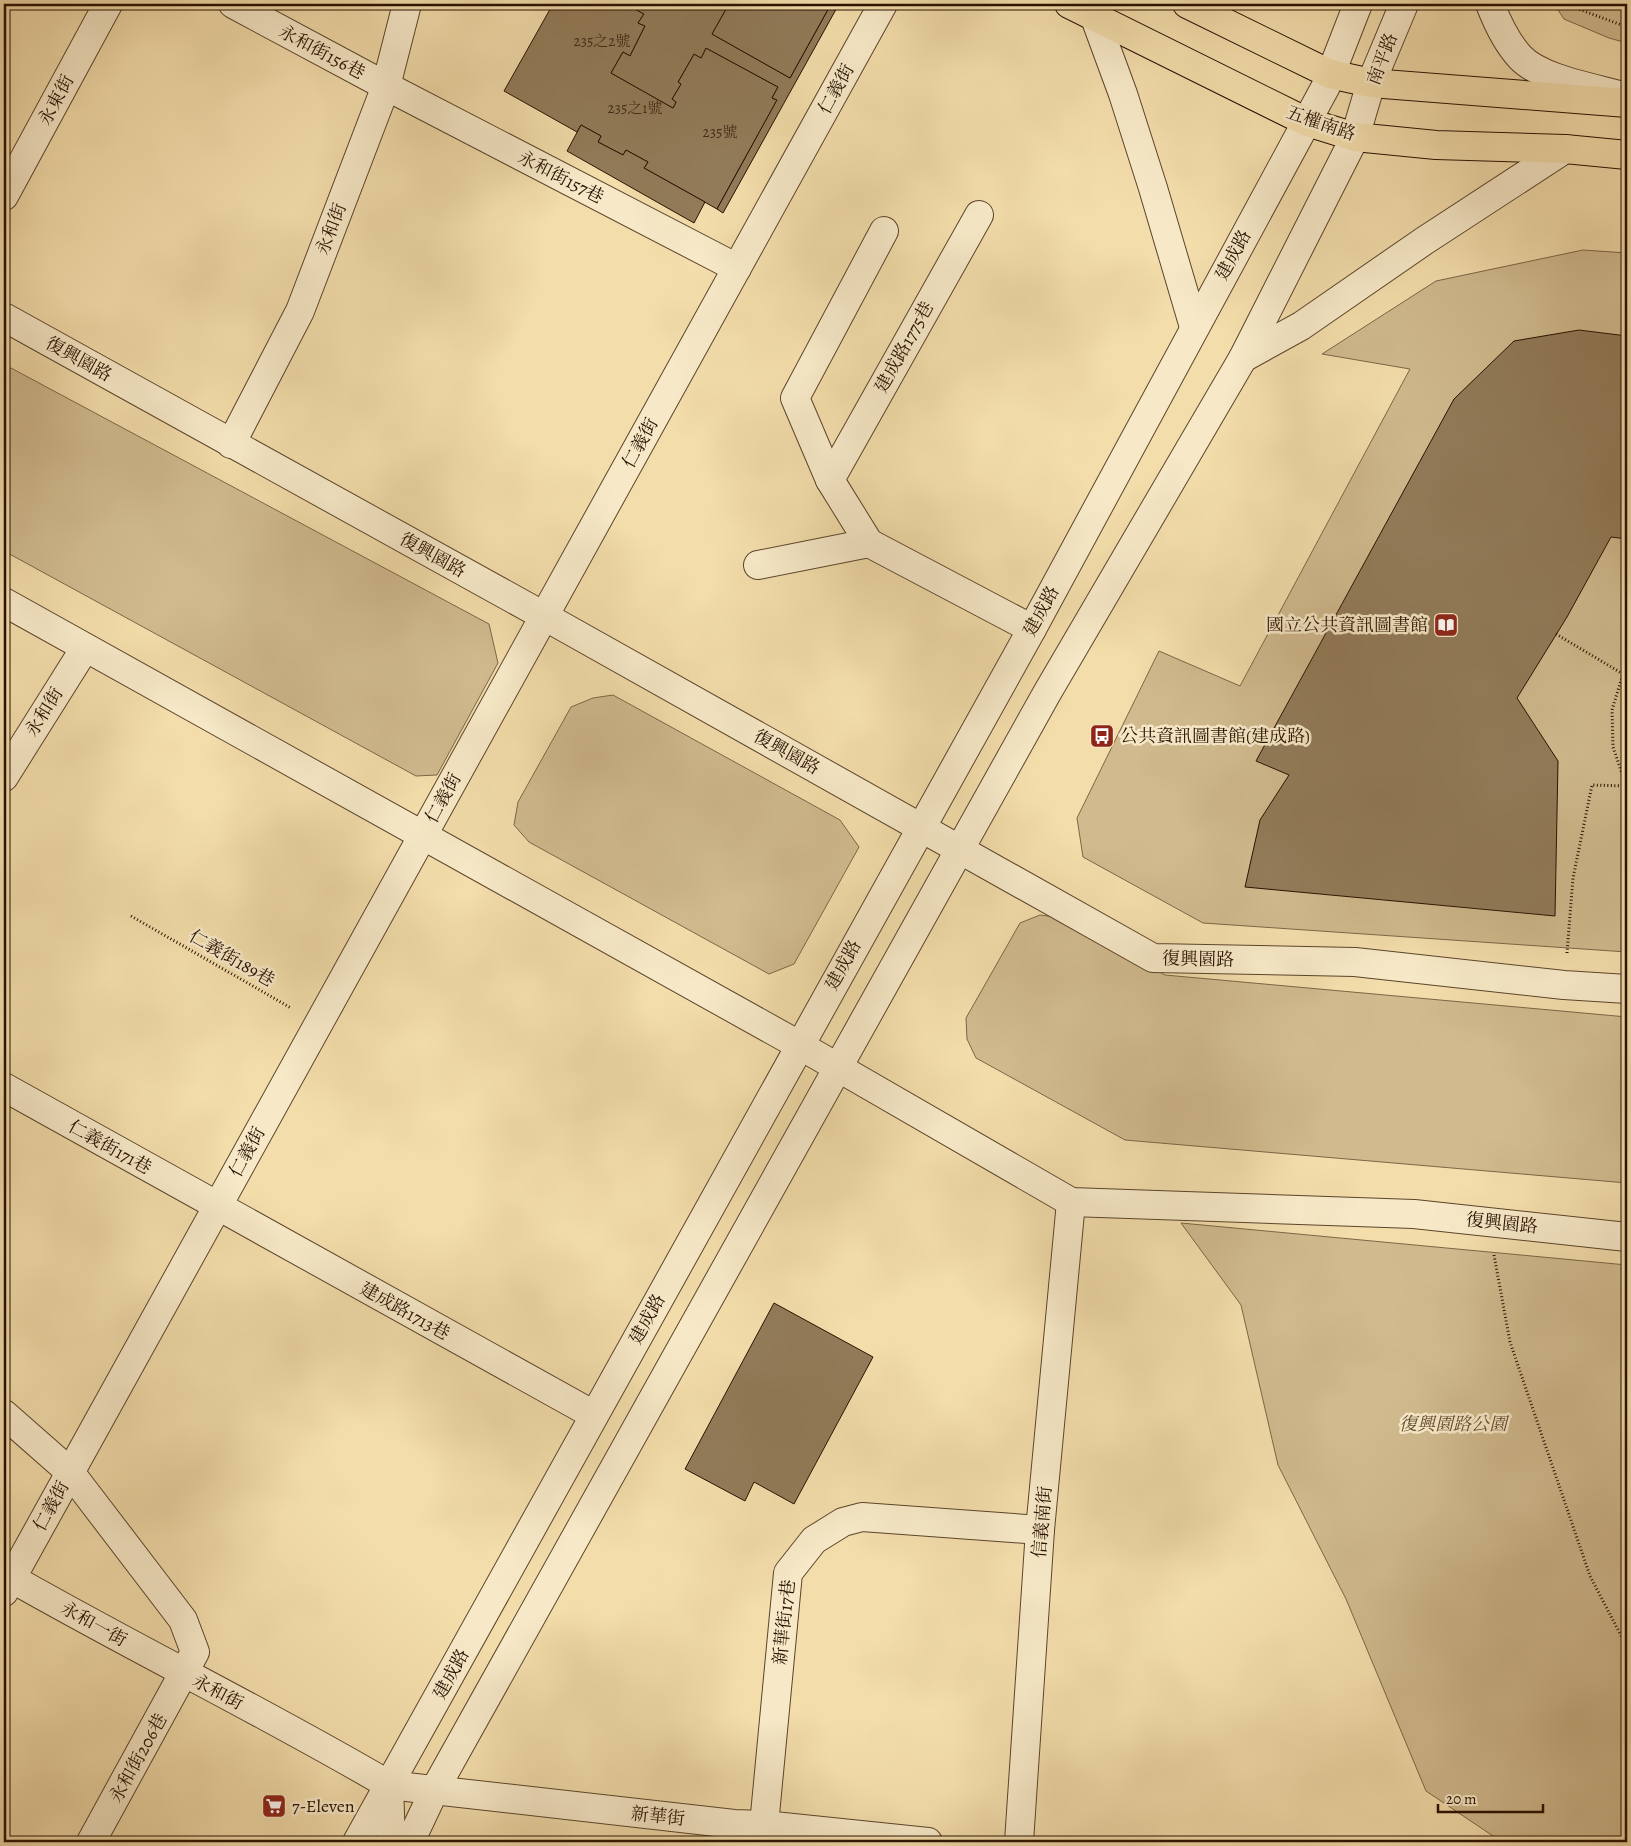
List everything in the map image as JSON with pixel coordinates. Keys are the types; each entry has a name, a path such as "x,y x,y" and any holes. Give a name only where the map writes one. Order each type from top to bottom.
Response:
{"main road":[{"name":"五權南路","path":"1069,4 1307,122 1359,126 1436,145 1565,149 1627,155"},
{"path":"1188,4 1328,80 1627,103"}],"street":[{"name":"永東街","path":"4,196 108,4"},
{"name":"永和街156巷","path":"233,4 386,86"},
{"name":"永和街","path":"232,444 300,311 386,86 408,4"},
{"name":"仁義街","path":"6,1581 70,1472 883,4"},
{"path":"1328,80 1358,4"},
{"name":"南平路","path":"1359,126 1371,83 1404,4"},
{"path":"1490,4 1498,23 1520,58 1549,76 1627,97"},
{"path":"1095,18 1123,94 1194,327"},
{"name":"建成路","path":"357,1842 920,826 1032,629 1328,80"},
{"name":"永和街157巷","path":"386,86 737,268"},
{"path":"410,1842 434,1791 958,850 1047,693 1243,358 1359,126"},
{"path":"1243,358 1301,326 1424,241 1565,149"},
{"name":"建成路1775巷","path":"830,480 979,215"},
{"path":"884,231 795,398 830,480 869,543 1032,629"},
{"name":"復興園路","path":"4,318 544,616 1153,958 1354,962 1627,989"},
{"path":"758,565 869,543"},
{"name":"復興園路","path":"4,602 799,1045 1071,1202 1414,1214 1627,1236"},
{"name":"永和街","path":"4,777 85,648"},
{"name":"仁義街171巷","path":"4,1087 217,1207"},
{"name":"信義南街","path":"1019,1842 1040,1530 1071,1202"},
{"name":"建成路1713巷","path":"217,1207 594,1415"},
{"name":"永和街","path":"4,1414 70,1472 183,1620 195,1652 184,1674 326,1748 389,1785"},
{"name":"新華街17巷","path":"764,1825 788,1573 814,1540 843,1522 862,1517 1040,1530"},
{"name":"永和一街","path":"6,1581 184,1674"},
{"name":"永和街206巷","path":"92,1842 184,1674"},
{"path":"389,1785 391,1842"},
{"name":"新華街","path":"389,1785 733,1833 764,1825 928,1842"}],"path":[{"path":"1571,4 1574,7 1627,27"},
{"path":"1556,634 1623,674"},
{"path":"1564,984 1574,878 1592,784 1627,787 1613,747 1612,710 1623,674 1627,669"},
{"name":"仁義街189巷","path":"131,916 319,1024"},
{"path":"1489,1222 1510,1342 1590,1576 1627,1648"}],"green space":[{"path":"1554,4 1627,4 1627,43 1609,38 1564,19"},
{"path":"1583,250 1627,253 1627,952 1203,923 1083,857 1077,818 1159,651 1240,686 1410,369 1322,354 1436,281"},
{"path":"11,368 489,624 498,663 437,775 416,776 4,551 4,369"},
{"path":"613,695 840,820 859,847 794,964 769,974 529,842 514,825 518,802 571,707 593,698"},
{"path":"1040,915 1062,918 1165,975 1627,1017 1627,1183 1125,1140 976,1058 967,1039 966,1018 1020,923"},
{"name":"復興園路公園","path":"1181,1223 1627,1265 1627,1842 1502,1842 1426,1791 1346,1599 1278,1465 1241,1305"}],"building":[{"path":"553,4 626,4 644,14 638,23 645,26 630,56 623,52 611,73 673,108 676,102 672,99 681,84 678,82 694,54 701,58 706,48 778,87 772,98 777,100 717,209 644,168 648,162 626,150 623,155 598,142 601,136 581,125 577,132 504,91"},
{"path":"631,4 729,4 712,34 790,78 831,4 839,4 723,213 717,209 777,100 772,98 778,87 706,48 701,58 694,54 678,82 681,84 672,99 676,102 673,108 611,73 623,52 630,56 645,26 638,23 644,14 629,6"},
{"path":"729,4 831,4 790,78 712,34"},
{"path":"581,125 601,136 598,142 623,155 626,150 648,162 644,168 705,202 694,223 567,151"},
{"name":"國立公共資訊圖書館","path":"1579,330 1627,336 1627,539 1611,537 1567,617 1517,698 1558,761 1555,916 1245,887 1260,820 1289,775 1256,761 1454,399 1514,341"},
{"path":"774,1303 873,1357 794,1504 754,1482 745,1501 685,1469"}],"place":[{"name":"國立公共資訊圖書館","path":"1446,625"},
{"name":"公共資訊圖書館(建成路)","path":"1102,736"},
{"name":"7-Eleven","path":"274,1806"}]}
